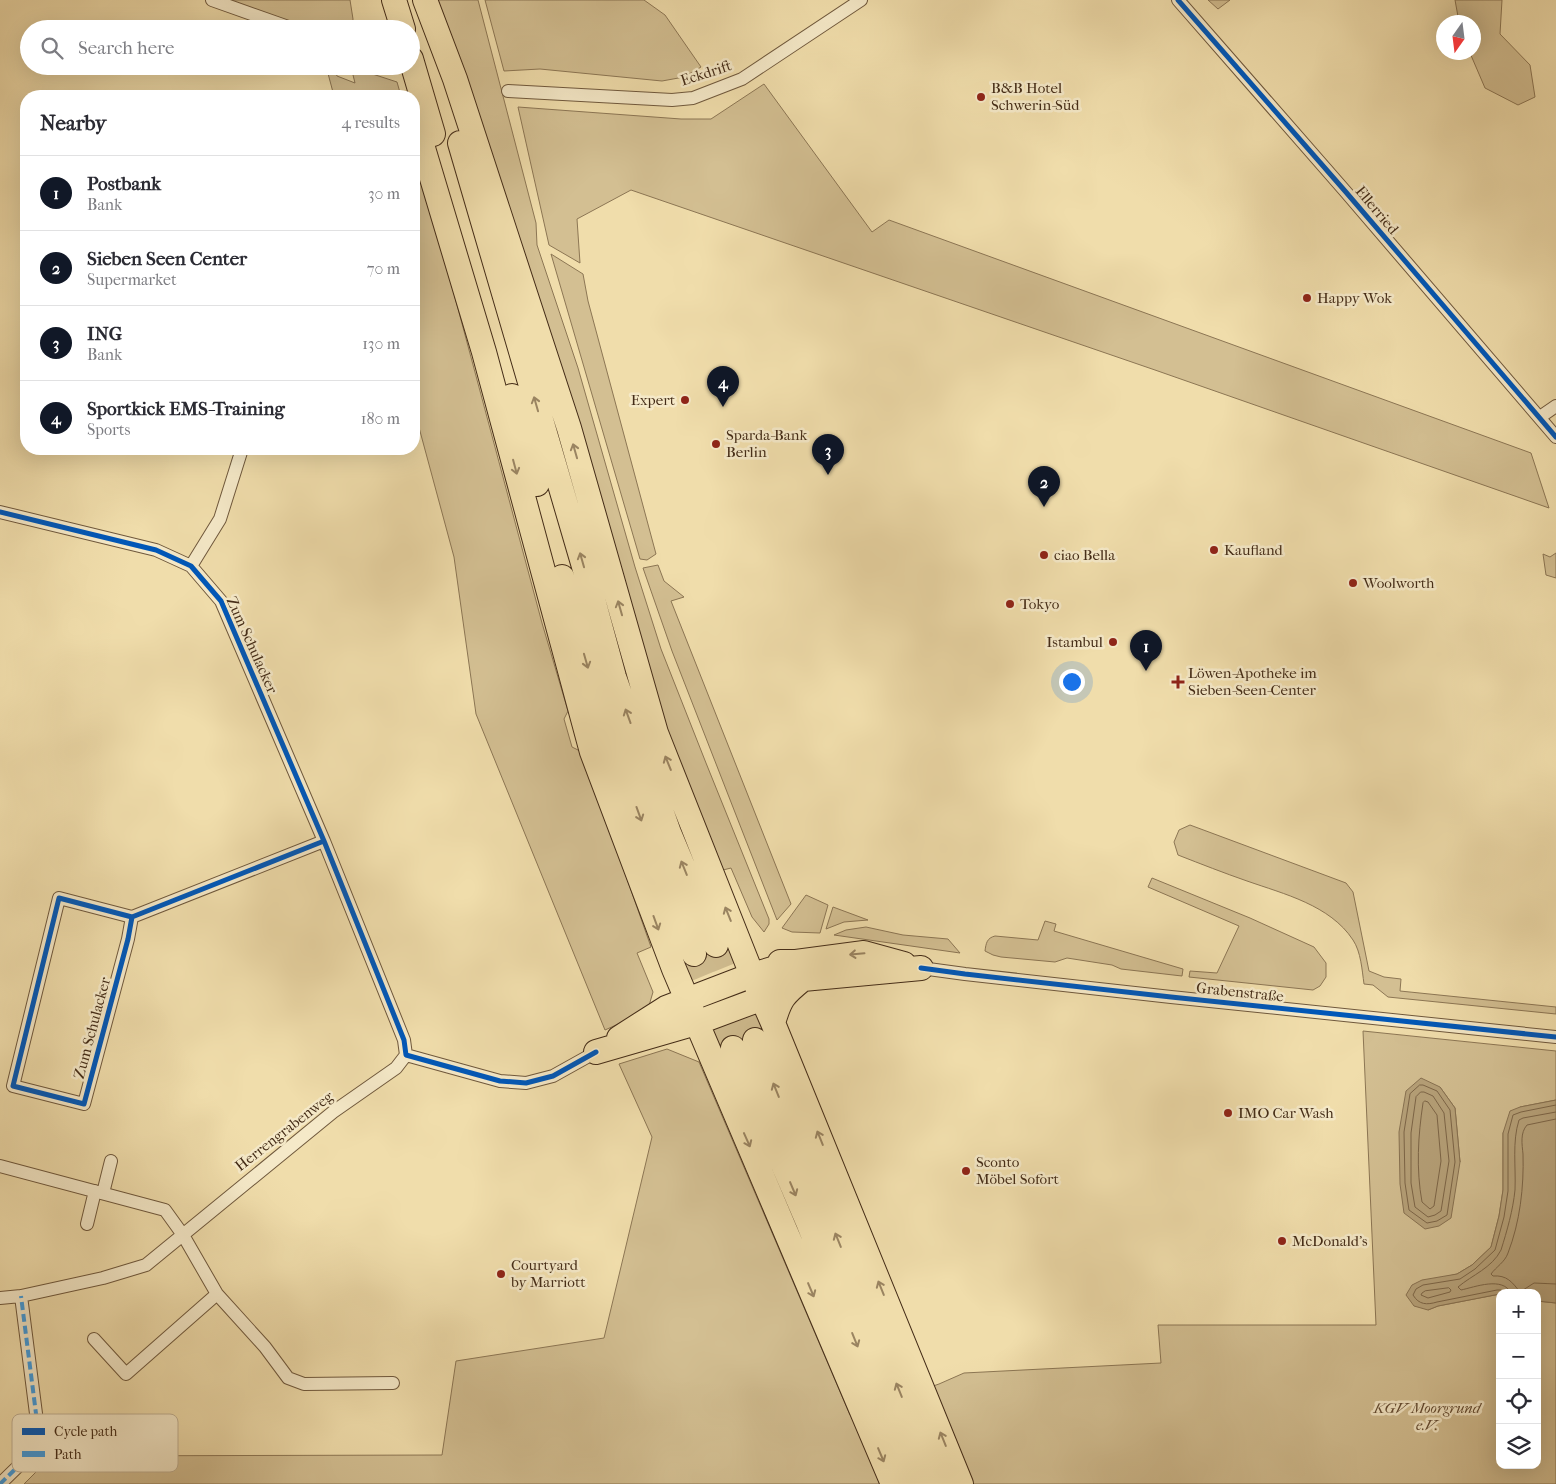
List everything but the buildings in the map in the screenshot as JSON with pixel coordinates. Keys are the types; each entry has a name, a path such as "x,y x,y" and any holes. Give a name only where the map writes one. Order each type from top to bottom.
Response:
{"highway":[{"path":"388,0 391,20"},
{"path":"394,0 400,20"},
{"path":"418,0 585,570 614,677 670,833 716,945"},
{"path":"425,0 455,79 569,428 656,733 741,948 747,996 773,1023 961,1484"},
{"path":"402,75 406,90"},
{"path":"416,75 522,429 593,685 646,835 694,954"},
{"path":"420,138 484,352 592,752 676,974 694,1006 687,1032 697,1037 708,1047 893,1484"},
{"path":"741,948 757,958 799,970 921,968"},
{"path":"596,1052 694,1006 747,996 799,970"},
{"path":"773,1023 779,1004 799,970"},
{"path":"694,1006 747,996"},
{"path":"755,1040 938,1484"},
{"path":"733,1048 808,1222 913,1484"}],"street":[{"path":"212,0 269,20"},
{"name":"Eckdrift","path":"508,91 672,100 693,98 742,79 862,0"},
{"name":"Ellerried","path":"1178,0 1556,437"},
{"path":"1540,417 1556,406"},
{"path":"191,566 220,518 240,455"},
{"name":"Zum Schulacker","path":"0,512 156,550 191,566 221,601 324,841 404,1040 406,1055"},
{"path":"132,917 324,841"},
{"name":"Zum Schulacker","path":"60,898 132,917 128,939 84,1104 13,1086 60,898"},
{"name":"Grabenstraße","path":"921,968 1170,997 1556,1037"},
{"path":"406,1055 500,1081 526,1083 553,1076 596,1052"},
{"name":"Herrengrabenweg","path":"0,1298 21,1296 104,1278 146,1265 333,1112 396,1068 406,1055"},
{"path":"87,1224 111,1160"},
{"path":"0,1166 164,1210 183,1235 217,1294 264,1347 288,1378 304,1384 392,1383"},
{"path":"94,1339 126,1374 217,1294"},
{"path":"21,1296 36,1414"},
{"path":"0,1484 12,1472"}],"green space":[{"path":"212,0 350,0 353,19 353,20 269,20"},
{"path":"437,0 478,0 536,223 537,245 578,368 635,567 661,649 769,919 769,924 764,932 752,917 731,868 723,870 701,834 682,783"},
{"path":"485,0 644,0 665,15 701,67 684,77 662,81 540,69 504,71"},
{"path":"1208,0 1230,0 1218,9"},
{"path":"1455,0 1502,0 1500,34 1530,65 1535,97 1518,105 1485,88 1473,60 1481,60 1481,15 1458,15"},
{"path":"328,75 336,75 355,83 353,75 376,75 397,82 399,90 332,90"},
{"path":"764,84 872,232 889,220 1531,453 1549,508 631,190 577,219 580,263 549,245 518,107 681,119 711,119"},
{"path":"420,166 542,623 568,711 564,719 572,747 580,751 595,788 651,947 637,953 653,992 648,1009 605,1030 476,714 454,557 420,431"},
{"path":"551,254 583,274 588,301 656,554 647,560 640,559"},
{"path":"1556,553 1556,578 1546,575 1543,554 1550,557"},
{"path":"658,565 664,581 684,597 671,601 791,904 777,920 672,651 643,568"},
{"path":"1190,825 1346,883 1353,892 1369,971 1384,977 1401,979 1400,991 1556,1007 1556,1014 1388,997 1373,985 1364,984 1361,961 1353,940 1343,928 1319,909 1291,896 1178,855 1174,842 1179,830"},
{"path":"1152,878 1250,918 1314,947 1326,963 1326,977 1320,986 1313,990 1189,977 1190,971 1217,973 1239,926 1148,887"},
{"path":"806,895 828,905 820,933 792,932 782,928"},
{"path":"833,907 868,920 844,922 826,929"},
{"path":"1045,921 1056,924 1054,931 1183,969 1182,976 1121,969 1112,965 1067,958 1055,962 1001,957 985,951 987,941 995,936 1038,940"},
{"path":"866,927 903,935 948,939 960,953 834,935 846,930"},
{"name":"KGV Moorgrund e.V.","path":"1363,1031 1556,1051 1556,1100 1520,1107 1503,1133 1503,1190 1491,1247 1472,1265 1457,1274 1441,1278 1428,1310 1438,1306 1496,1295 1496,1469 1541,1469 1541,1301 1556,1303 1556,1484 24,1484 36,1472 178,1472 178,1456 442,1455 456,1361 604,1338 652,1137 619,1064 667,1049 699,1062 850,1415 939,1384 964,1373 1161,1363 1158,1325 1376,1325","holes":["1440,1087 1455,1108 1460,1162"]}],"water":[{"path":"1421,1078 1440,1087 1455,1108 1460,1162 1451,1218 1439,1226 1425,1229 1404,1213 1400,1184 1399,1132 1406,1091"},
{"path":"1556,1100 1556,1303 1541,1301 1541,1289 1496,1289 1496,1295 1438,1306 1428,1310 1414,1306 1406,1295 1412,1285 1422,1280 1457,1274 1472,1265 1491,1247 1503,1190 1503,1133 1510,1111 1520,1107"}],"tunnel":[{"path":"716,945 755,1040"},
{"path":"694,954 733,1048"}],"marked path":[{"path":"21,1296 36,1414"},
{"path":"0,1484 12,1472"}],"cycle path":[{"path":"1178,0 1556,437"},
{"path":"0,512 156,550 191,566 221,601 324,841 404,1040 406,1055 500,1081 526,1083 553,1076 596,1052"},
{"path":"132,917 128,939 84,1104 13,1086 59,898 132,917 324,841"},
{"path":"921,968 1171,997 1556,1037"}],"place":[{"name":"B&B Hotel Schwerin-Süd","path":"981,97"},
{"name":"Happy Wok","path":"1307,298"},
{"name":"Expert","path":"685,400"},
{"name":"Sportkick EMS-Training","path":"723,407"},
{"name":"Sparda-Bank Berlin","path":"716,444"},
{"name":"ING","path":"828,475"},
{"name":"Sieben Seen Center","path":"1044,507"},
{"name":"Kaufland","path":"1214,550"},
{"name":"ciao Bella","path":"1044,555"},
{"name":"Woolworth","path":"1353,583"},
{"name":"Tokyo","path":"1010,604"},
{"name":"Istambul","path":"1113,642"},
{"name":"Postbank","path":"1146,671"},
{"name":"Löwen-Apotheke im Sieben-Seen-Center","path":"1178,682"},
{"name":"IMO Car Wash","path":"1228,1113"},
{"name":"Sconto Möbel Sofort","path":"966,1171"},
{"name":"McDonald's","path":"1282,1241"},
{"name":"Courtyard by Marriott","path":"501,1274"}]}
